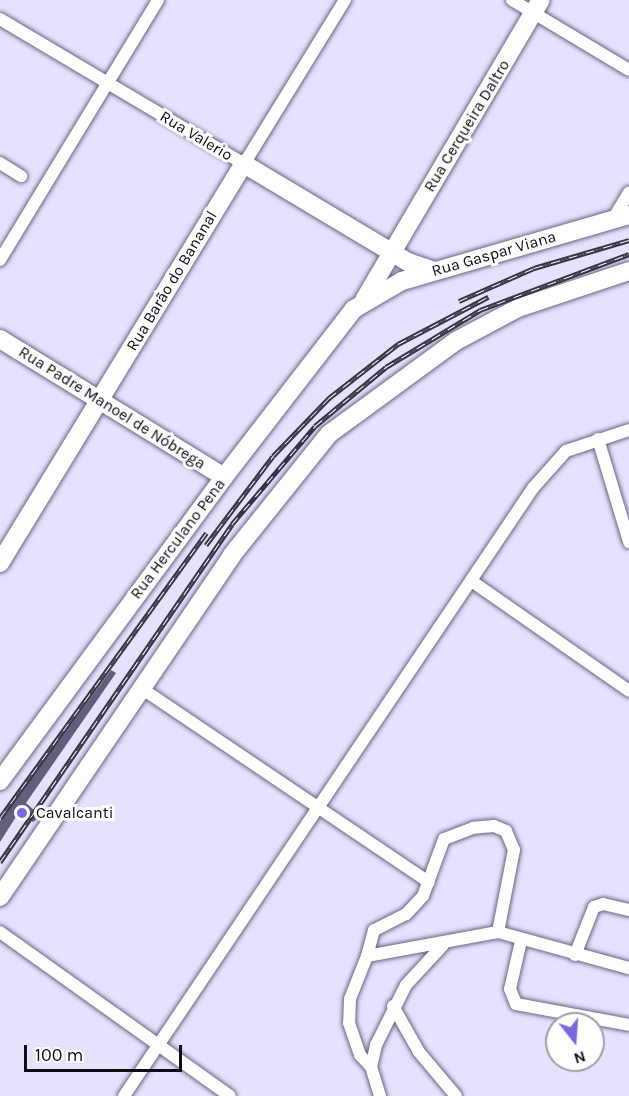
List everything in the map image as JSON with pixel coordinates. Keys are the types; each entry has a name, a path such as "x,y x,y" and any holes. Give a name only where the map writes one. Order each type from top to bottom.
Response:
{"main road":[{"name":"Rua Cerqueira Daltro","path":"363,302 537,7"},
{"name":"Rua Valerio","path":"244,164 392,252"},
{"name":"Rua Barão do Bananal","path":"0,563 244,164"},
{"name":"Rua Gaspar Viana","path":"363,302 402,281 621,217"},
{"path":"392,252 434,271"},
{"path":"0,897 232,555 311,454 342,423 456,341 528,304 629,271"},
{"name":"Rua Herculano Pena","path":"0,782 224,477 363,302"},
{"name":"Rua Padre Manoel de Nóbrega","path":"0,339 224,477"}],"street":[{"path":"0,260 158,0"},
{"name":"Rua Barão do Bananal","path":"244,164 345,0"},
{"path":"512,0 537,7 629,70"},
{"name":"Rua Valerio","path":"0,19 244,164"},
{"path":"0,163 21,176"},
{"path":"621,217 629,192"},
{"path":"124,1096 315,806 555,461 566,451 629,430"},
{"path":"598,439 629,542"},
{"path":"473,582 629,690"},
{"path":"141,688 429,882"},
{"path":"380,1096 371,1067 360,1055 349,1023 350,999 367,956 374,930 418,904 429,882 444,838 473,828 506,831 514,850 498,932"},
{"path":"575,955 594,907 603,904 629,910"},
{"path":"0,932 230,1096"},
{"path":"367,956 443,945 498,932 521,941 629,968"},
{"path":"521,941 510,989 516,1004 629,1025"},
{"path":"371,1067 393,1006 443,945"},
{"path":"393,1006 419,1052 456,1096"}],"building":[{"path":"111,670 116,673 26,803 41,816 33,822 19,812 0,842 0,821"}],"railway":[{"path":"459,301 534,268 629,240"},
{"path":"0,862 232,524 315,426 386,367 480,310 629,254"},
{"path":"206,545 273,456 329,398 398,344 488,297"},
{"path":"0,818 206,533"}],"place":[{"name":"Cavalcanti","path":"22,813"}]}
